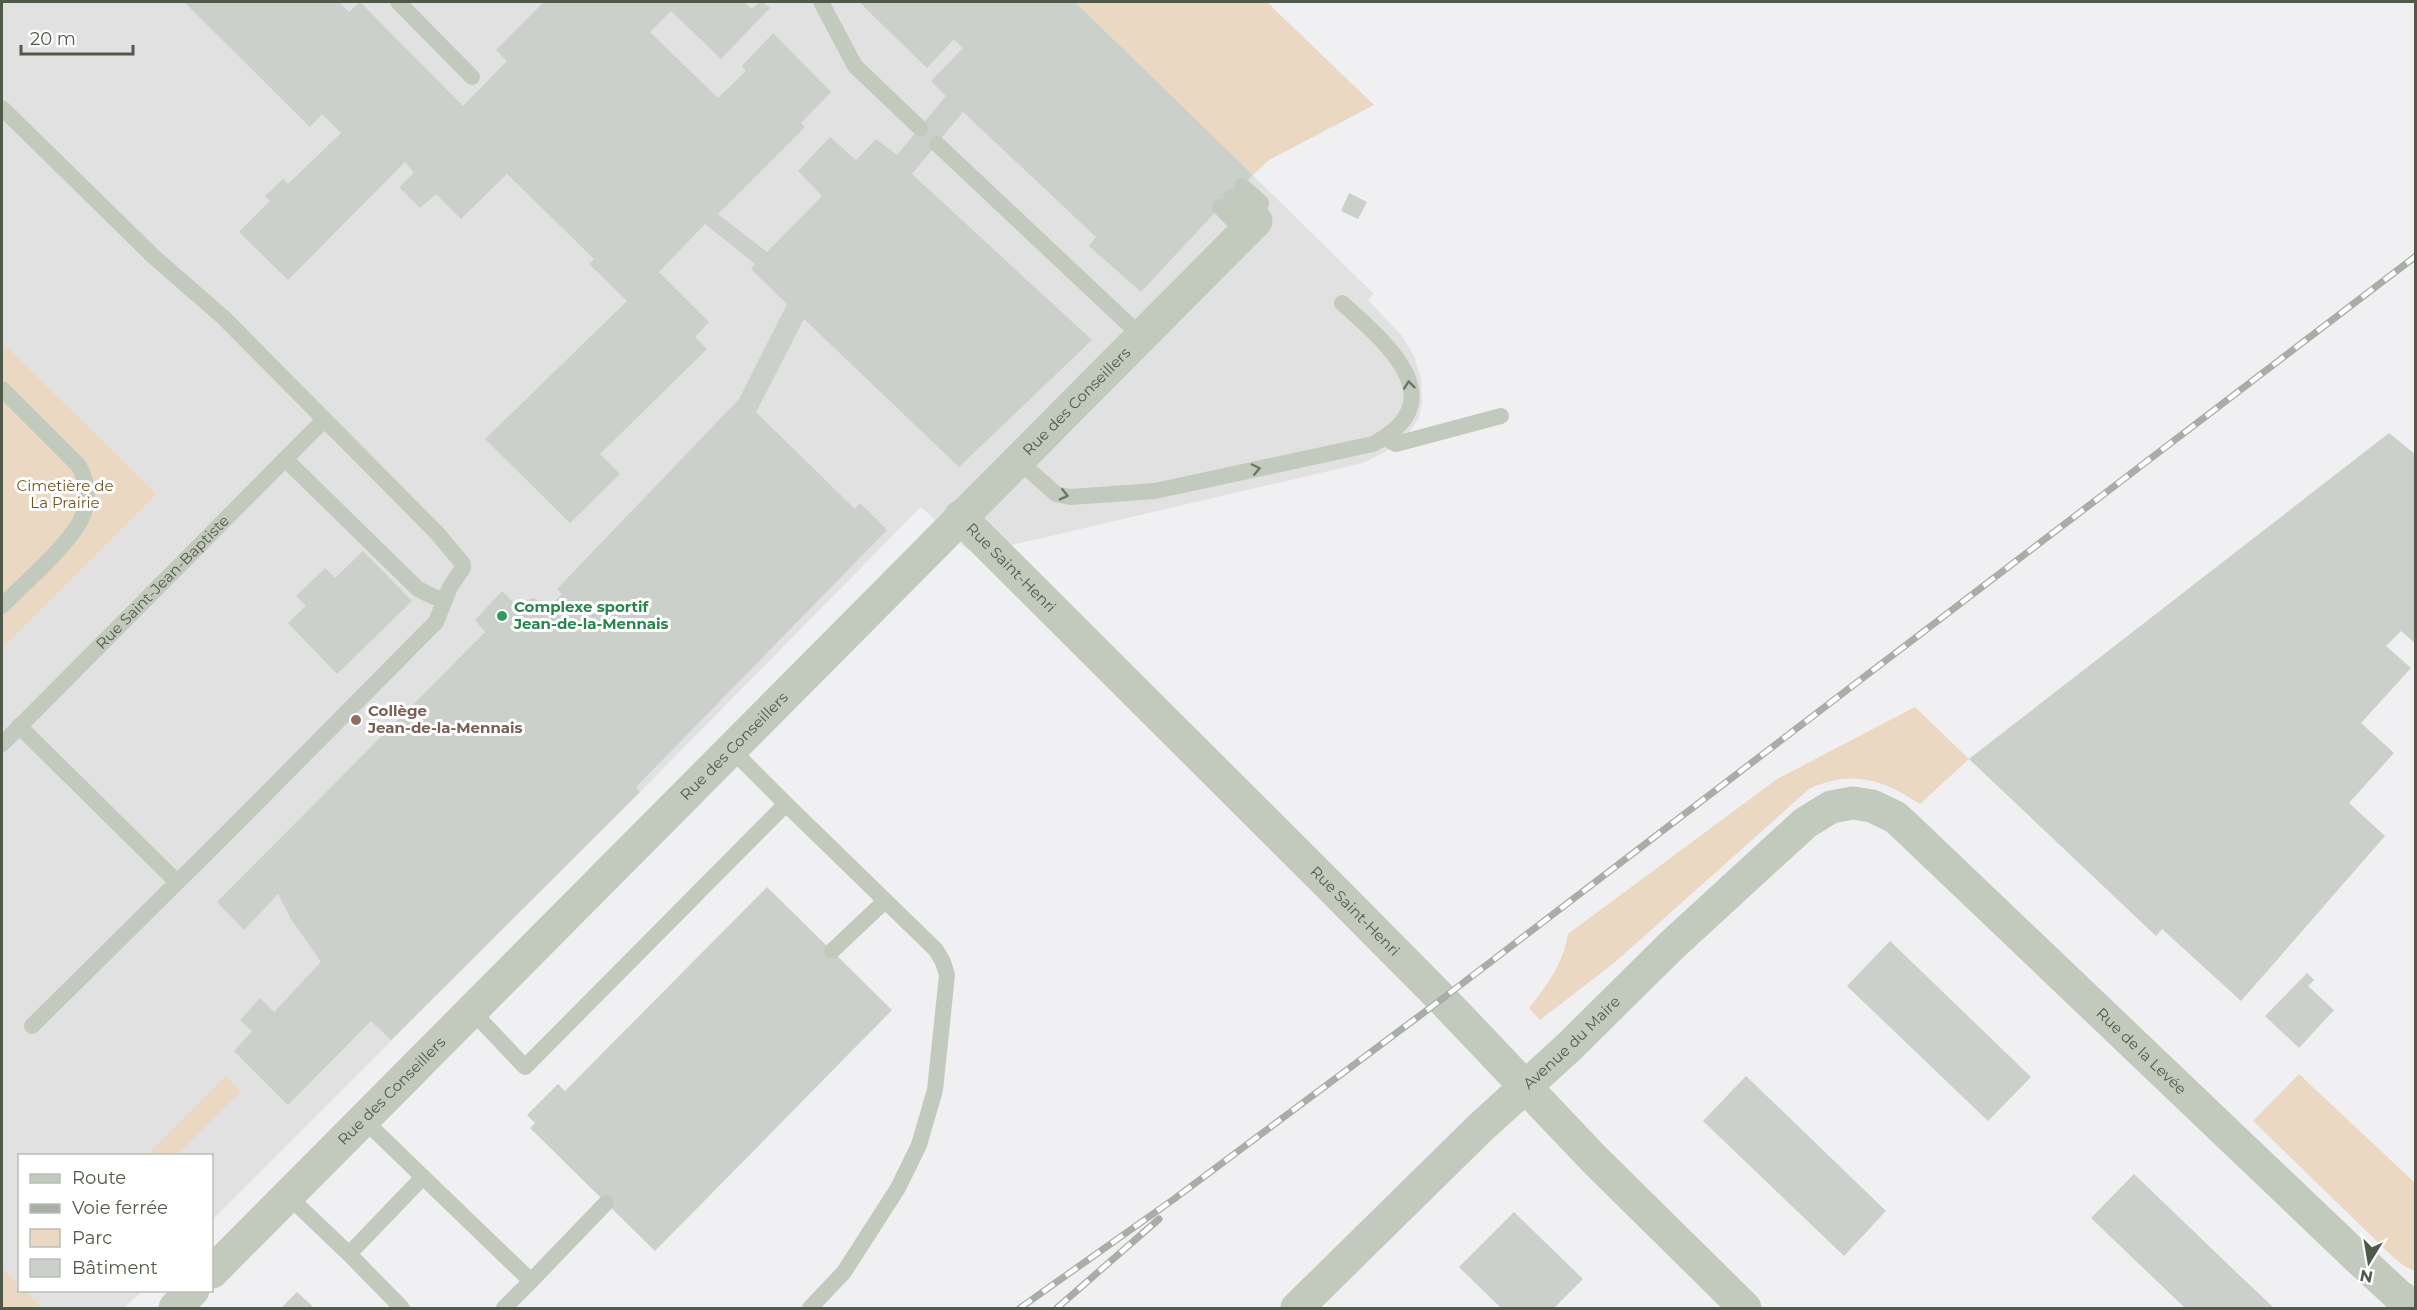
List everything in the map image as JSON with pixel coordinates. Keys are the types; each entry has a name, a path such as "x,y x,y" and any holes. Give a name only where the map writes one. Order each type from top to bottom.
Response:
{"street":[{"name":"Rue des Conseillers","path":"213,1271 960,517 1251,227"},
{"name":"Rue Saint-Henri","path":"960,517 1371,927 1594,1161 1745,1308"},
{"name":"Avenue du Maire","path":"1297,1308 1480,1128 1569,1047 1671,946 1798,829 1817,814 1831,807 1862,804"},
{"name":"Rue de la Levée","path":"1862,804 1895,817 1906,826 2359,1259 2399,1296 2415,1307"},
{"path":"175,1308 191,1292"}],"lane":[{"path":"398,2 472,77"},
{"path":"821,2 855,66 920,128"},
{"path":"2,108 154,257 224,318 437,533 463,564 462,571 450,587 436,622 32,1026"},
{"path":"937,144 1141,336"},
{"path":"1231,197 1261,203 1251,227 1231,197"},
{"path":"1018,460 1056,494 1070,497 1155,491 1373,444 1385,438 1403,420 1409,407 1409,375 1392,351 1342,303"},
{"path":"2,388 79,466 86,480 87,497 84,515 72,535 2,606"},
{"path":"1385,438 1396,444 1501,416"},
{"name":"Rue Saint-Jean-Baptiste","path":"2,744 324,420"},
{"path":"285,459 418,589 434,597 445,599"},
{"path":"19,726 177,882"},
{"path":"731,749 936,950 947,975 934,1090 919,1145 898,1188 844,1272 810,1308"},
{"path":"471,1010 525,1067 786,804"},
{"path":"832,951 885,901"},
{"path":"363,1119 531,1281"},
{"path":"349,1254 423,1177"},
{"path":"287,1195 349,1254 395,1306"},
{"path":"504,1308 606,1203"}],"shaded area":[{"name":"Collège Jean-de-la-Mennais","path":"2,2 1076,2 1374,294 1368,300 1402,336 1414,356 1421,378 1422,402 1419,417 1408,434 1385,452 1363,463 990,550 968,550 921,507 213,1219 213,1154 18,1154 18,1292 141,1292 124,1308 2,1308 2,648 157,494 2,342"}],"green space":[{"path":"1075,2 1267,2 1374,105 1269,160 1253,175"},
{"name":"Cimetière de La Prairie","path":"2,342 157,494 2,648"},
{"path":"1915,707 1969,759 1920,804 1880,783 1867,780 1839,780 1809,789 1614,963 1540,1020 1529,1008 1558,965 1568,934 1777,779"},
{"path":"2299,1074 2415,1183 2415,1271 2404,1266 2392,1256 2253,1121"},
{"path":"226,1076 241,1091 178,1154 148,1154"},
{"path":"2,1268 18,1284 18,1292 26,1292 43,1308 2,1308"}],"building":[{"path":"184,2 339,2 349,12 360,2 463,106 507,61 496,50 544,2 744,2 752,9 762,2 770,8 721,59 671,11 650,32 718,98 746,71 742,66 773,33 831,92 801,123 805,127 718,214 767,252 822,196 798,171 830,137 856,160 876,139 897,155 946,96 931,81 963,48 954,39 927,68 859,2 1075,2 1253,175 1141,292 1089,246 1096,237 963,112 912,174 1092,340 959,467 804,319 756,412 855,509 860,503 887,530 636,787 640,792 391,1040 371,1021 288,1105 234,1051 252,1031 240,1020 260,998 274,1012 321,962 291,919 278,894 244,930 217,902 485,632 475,620 502,591 516,605 533,598 551,605 562,594 557,589 739,399 787,304 751,269 755,264 705,224 659,272 709,322 695,337 707,349 600,454 620,474 570,523 485,439 627,301 589,264 594,259 507,174 461,219 436,194 420,208 399,187 414,173 405,162 288,280 239,232 270,201 265,196 283,179 288,184 341,133 322,114 310,127"},
{"path":"1349,193 1367,202 1358,219 1341,211"},
{"path":"2389,433 2416,455 2416,644 2401,631 2386,646 2411,668 2361,723 2394,753 2349,803 2385,836 2241,1001 2162,929 2156,936 1969,759"},
{"path":"363,551 412,601 337,674 288,623 306,606 296,596 325,568 335,578"},
{"path":"767,887 892,1010 655,1251 530,1128 535,1123 527,1115 558,1084 565,1091"},
{"path":"1890,941 2031,1077 1988,1121 1847,986"},
{"path":"2307,973 2314,980 2308,986 2334,1010 2299,1048 2265,1016"},
{"path":"1746,1076 1886,1211 1844,1256 1703,1121"},
{"path":"2134,1174 2274,1308 2185,1308 2091,1218"},
{"path":"1514,1212 1583,1279 1554,1308 1501,1308 1459,1267"},
{"path":"297,1292 308,1302 314,1308 281,1308"}],"railway":[{"path":"1020,1308 1174,1199 1442,999 2416,256"},
{"path":"1057,1308 1159,1219"}],"place":[{"name":"Complexe sportif Jean-de-la-Mennais","path":"502,616"},
{"name":"Collège Jean-de-la-Mennais","path":"356,720"}]}
